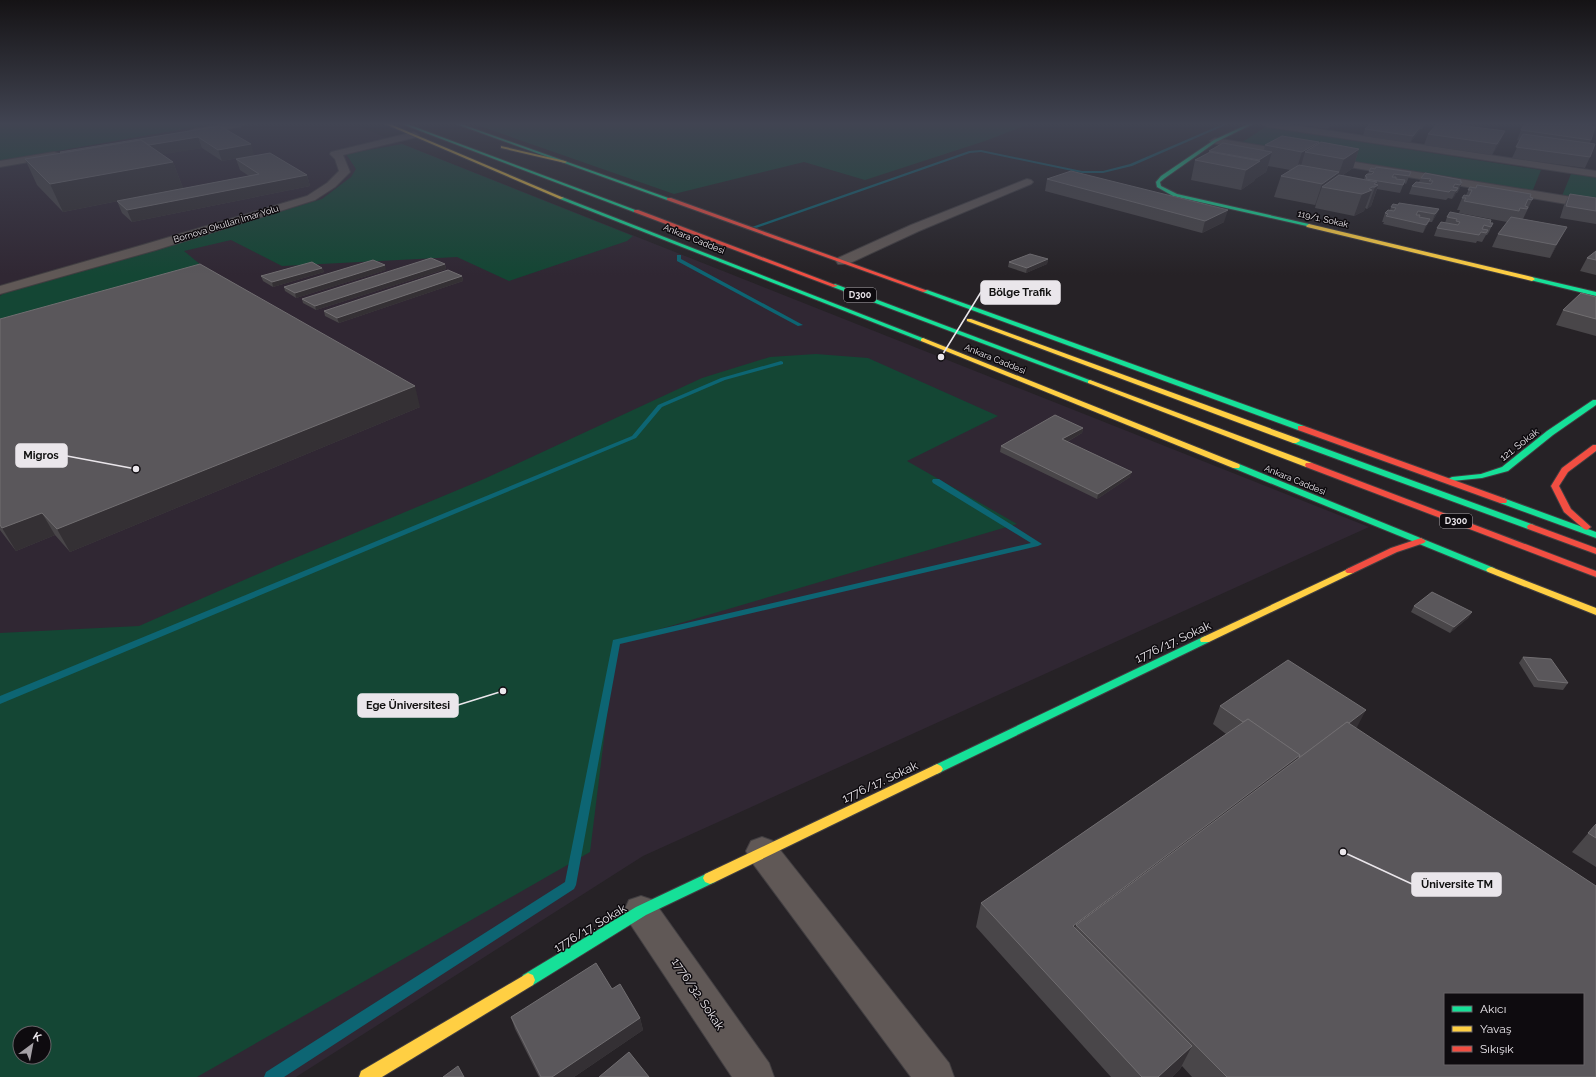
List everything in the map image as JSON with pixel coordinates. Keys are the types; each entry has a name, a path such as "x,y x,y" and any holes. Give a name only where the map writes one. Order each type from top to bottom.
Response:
{"main road":[{"name":"Ankara Caddesi","path":"507,174 1596,612"},
{"path":"538,174 670,239"},
{"name":"Ankara Caddesi","path":"540,174 1596,574"},
{"path":"573,174 583,178"},
{"path":"599,174 1446,479 1596,535"},
{"name":"119/1. Sokak","path":"1167,174 1158,182 1160,187 1175,195 1596,294"},
{"name":"D300","path":"961,317 1596,552"},
{"name":"121. Sokak","path":"1446,479 1482,476 1505,469 1550,433 1596,402"},
{"path":"1596,447 1565,470 1555,486 1560,502 1596,535"},
{"name":"1776/17. Sokak","path":"367,1077 641,911 762,851 1394,550 1421,541"}],"street":[{"name":"Bornova Okulları İmar Yolu","path":"0,290 158,245 311,198 331,185 343,174"},
{"path":"1412,174 1596,205"},
{"path":"1541,196 1549,174"},
{"path":"843,261 915,228 1027,182"},
{"path":"762,851 935,1077"},
{"name":"1776/32. Sokak","path":"641,911 755,1077"}],"shaded area":[{"path":"0,174 479,174 1369,527 643,856 296,1077 0,1077"}],"green space":[{"path":"353,174 478,174 633,236 627,241 509,281 457,257 282,266 231,240 184,251 213,275 0,336 0,296 4,293 322,199"},
{"path":"618,174 754,174 674,194"},
{"path":"846,174 883,174 865,180"},
{"path":"1427,174 1539,174 1532,192"},
{"path":"1571,174 1596,177 1596,201 1562,196"},
{"path":"816,354 868,358 998,416 907,461 1017,524 616,642 590,852 197,1077 0,1077 0,633 139,626 276,566 484,479 702,378 770,357"}],"building":[{"path":"40,174 104,174 50,184"},
{"path":"258,174 307,175 127,210 117,201"},
{"path":"1061,174 1084,174 1228,210 1205,221 1047,179"},
{"path":"1284,174 1336,174 1322,184 1281,176"},
{"path":"1367,174 1394,174 1392,177 1405,180 1403,185 1366,179 1367,177 1365,176"},
{"path":"1396,174 1410,174 1409,176"},
{"path":"1424,174 1431,174 1461,180 1460,182 1462,182 1460,185 1455,184 1453,187 1458,188 1456,191 1451,190 1449,192 1412,186 1416,182 1431,184 1433,181 1429,181 1431,179 1421,178"},
{"path":"1339,175 1377,182 1374,184 1378,185 1369,189 1372,190 1362,194 1322,187"},
{"path":"1477,185 1531,194 1530,197 1533,198 1532,200 1528,199 1525,206 1528,207 1527,209 1520,208 1519,211 1464,201 1466,198 1462,198 1464,195 1469,196 1472,190 1468,190 1470,187 1476,188"},
{"path":"1570,194 1596,198 1596,211 1566,206"},
{"path":"1399,203 1439,209 1435,214 1418,211 1416,215 1420,215 1419,217 1430,219 1426,225 1386,216 1388,214 1385,213 1388,210 1394,211 1396,208 1391,207 1393,204 1398,205"},
{"path":"1450,212 1491,220 1490,223 1493,223 1491,227 1484,225 1482,229 1488,230 1486,233 1481,232 1479,235 1437,228 1441,222 1458,225 1460,222 1456,221 1457,219 1447,217"},
{"path":"1511,217 1567,227 1556,245 1498,234"},
{"path":"1596,251 1596,260 1587,258"},
{"path":"1030,254 1048,259 1027,268 1009,262"},
{"path":"431,258 445,264 315,306 302,299"},
{"path":"373,260 385,265 295,293 284,287"},
{"path":"312,262 322,268 272,282 261,276"},
{"path":"200,264 415,386 57,529 42,513 2,528 0,525 0,319"},
{"path":"448,270 462,276 337,318 324,311"},
{"path":"1581,293 1596,297 1596,319 1563,310"},
{"path":"1055,415 1083,428 1062,439 1132,472 1098,494 1001,446"},
{"path":"1432,592 1472,612 1454,627 1414,606"},
{"path":"1523,657 1551,659 1568,683 1538,680"},
{"path":"1288,660 1366,710 1349,723 1347,722 1299,758 1300,755 1248,719 1243,722 1220,706"},
{"path":"1248,719 1300,755 1073,926 1192,1046 1158,1077 1142,1077 981,903"},
{"path":"1347,722 1596,886 1596,1077 1227,1077 1076,925"},
{"path":"1596,824 1596,838 1588,833"},
{"path":"596,963 612,989 620,984 640,1018 552,1077 541,1077 511,1017"},
{"path":"629,1052 649,1077 599,1077"},
{"path":"458,1066 464,1077 443,1077"}],"waterway":[{"path":"754,227 905,174"},
{"path":"679,256 679,260 800,325"},
{"path":"0,700 634,437 660,406 723,379 781,363"},
{"path":"271,1077 570,885 616,642 1038,544 936,481"}],"traffic: fast":[{"path":"538,174 636,211"},
{"path":"599,174 669,199"},
{"path":"1167,174 1158,182 1159,187 1175,195 1309,226"},
{"path":"562,198 923,340"},
{"path":"1532,279 1596,294"},
{"path":"835,286 1090,382"},
{"path":"925,291 1301,428"},
{"path":"1452,479 1482,476 1505,469 1550,433 1596,402"},
{"path":"1296,441 1531,527"},
{"path":"1236,466 1491,570"},
{"path":"1503,501 1596,535"},
{"path":"937,769 1205,640"},
{"path":"528,980 641,911 710,878"}],"traffic: slow":[{"path":"506,174 562,198"},
{"path":"1309,226 1532,279"},
{"path":"969,320 1296,441"},
{"path":"923,340 1236,466"},
{"path":"1090,382 1309,465"},
{"path":"1491,570 1596,612"},
{"path":"1205,640 1350,571"},
{"path":"710,878 937,769"},
{"path":"367,1077 528,980"}],"traffic: jam":[{"path":"669,199 925,291"},
{"path":"636,211 835,286"},
{"path":"1301,428 1503,501"},
{"path":"1587,527 1567,510 1555,486 1565,470 1596,447"},
{"path":"1309,465 1596,574"},
{"path":"1531,527 1596,551"},
{"path":"1350,571 1394,550 1421,541"}],"place":[{"name":"Bölge Trafik","path":"941,357"},
{"name":"Migros","path":"136,469"},
{"name":"Ege Üniversitesi","path":"503,691"},
{"name":"Üniversite TM","path":"1343,852"}]}
